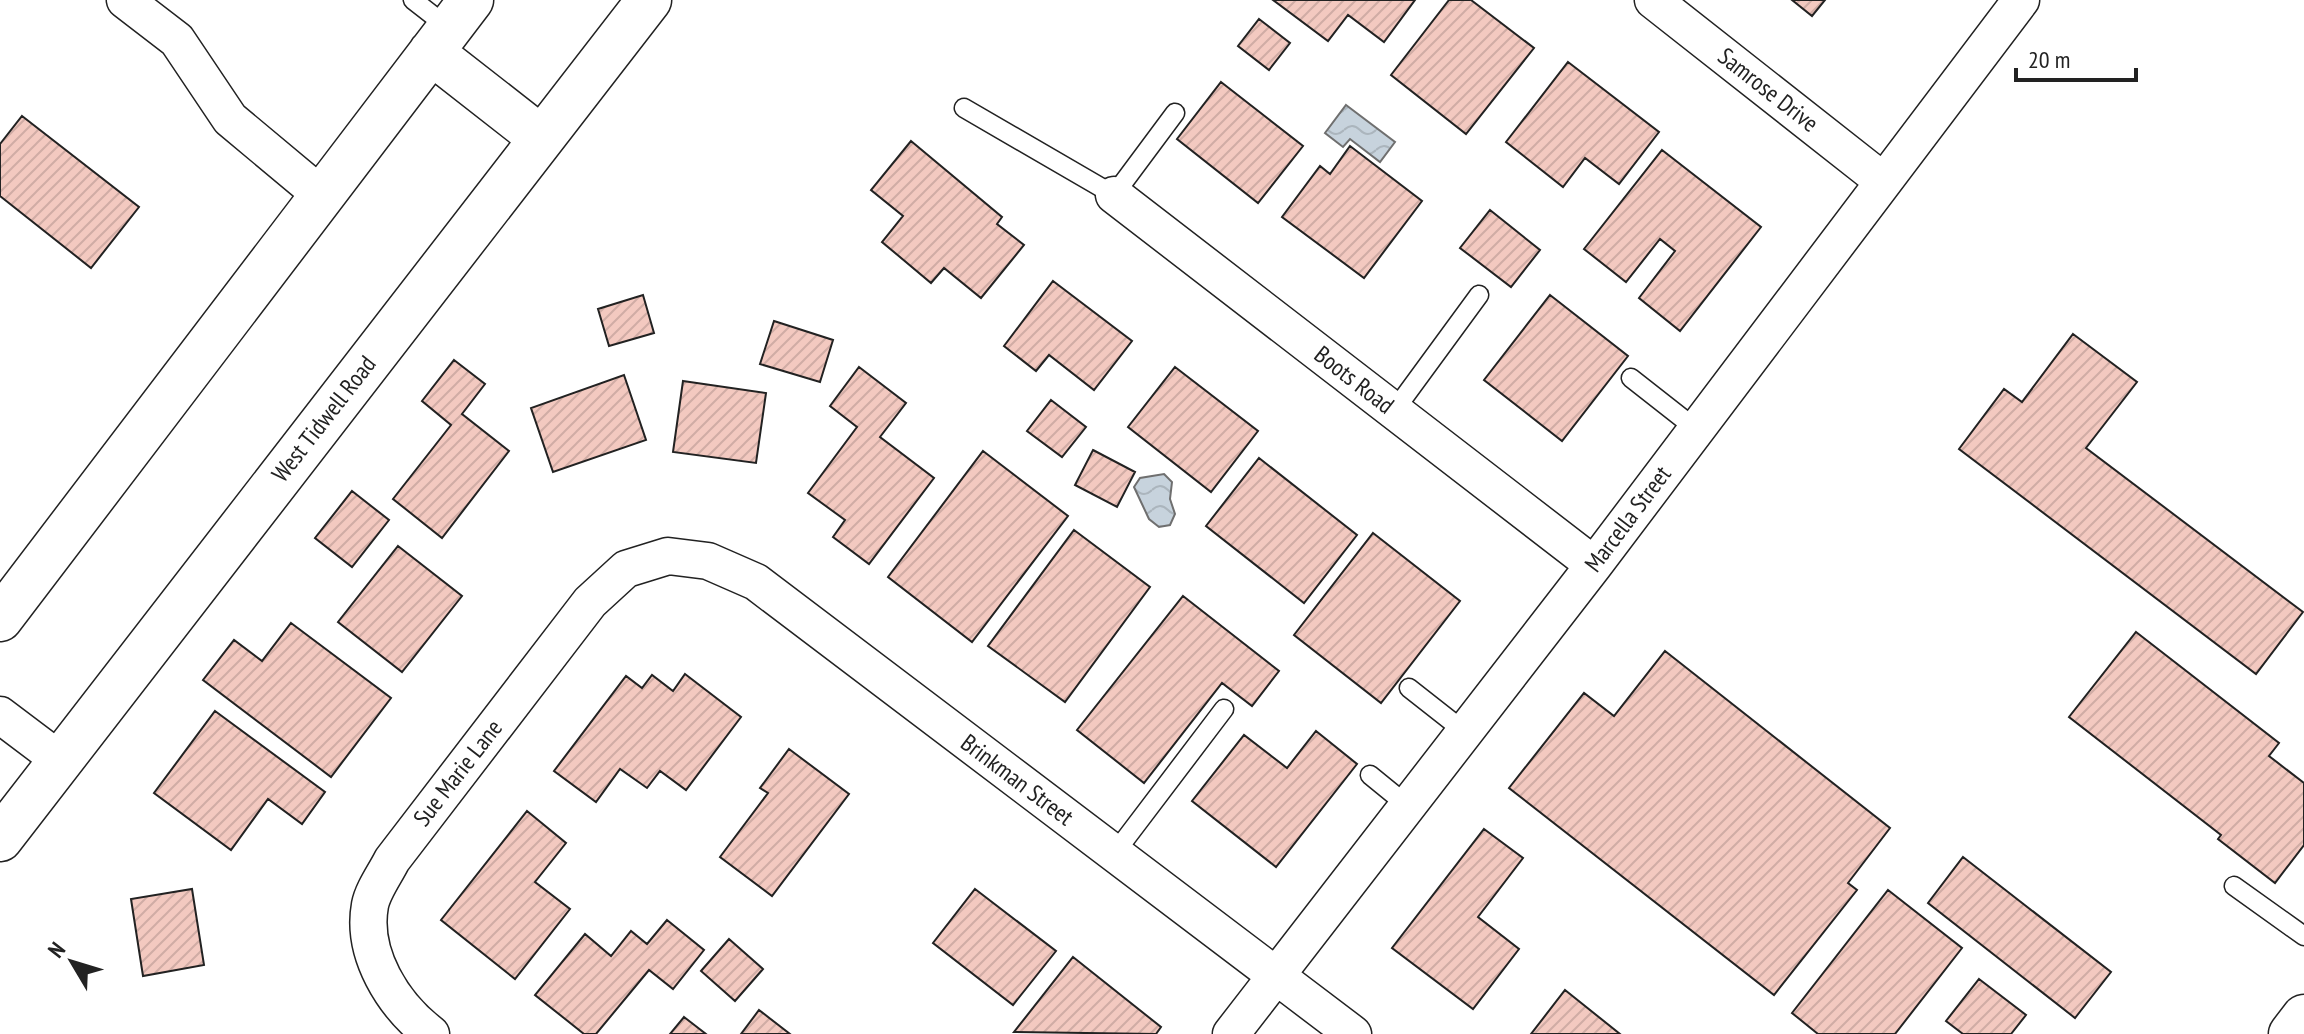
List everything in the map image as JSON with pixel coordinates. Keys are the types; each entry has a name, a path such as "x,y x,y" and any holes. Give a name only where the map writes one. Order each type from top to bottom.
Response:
{"main road":[{"name":"West Tidwell Road","path":"0,839 649,0"},
{"path":"0,619 450,26 541,138"},
{"path":"2291,1034 2304,1017"}],"street":[{"path":"125,0 177,40 230,119 321,195"},
{"name":"Samrose Drive","path":"1653,0 1883,181"},
{"name":"Marcella Street","path":"1231,1034 1594,565 2021,0"},
{"name":"Boots Road","path":"1114,195 1594,565"},
{"name":"Brinkman Street","path":"668,556 708,561 756,582 1353,1034"},
{"name":"Sue Marie Lane","path":"431,1034 420,1026 389,989 370,950 370,904 392,860 590,602 626,569 668,556"},
{"path":"0,715 61,761"}],"lane":[{"path":"413,0 450,26"},
{"path":"964,108 1114,195 1175,113"},
{"path":"1394,411 1479,295"},
{"path":"1631,378 1696,429"},
{"path":"1409,688 1465,732"},
{"path":"1114,854 1224,709"},
{"path":"1370,775 1408,806"},
{"path":"2234,886 2304,936"}],"water":[{"path":"1346,105 1395,142 1380,162 1350,139 1343,147 1325,133"},
{"path":"1164,474 1172,482 1170,499 1175,514 1170,525 1159,527 1149,519 1134,487 1140,478"}],"building":[{"path":"1273,0 1415,0 1384,42 1348,15 1328,41"},
{"path":"1449,0 1471,0 1534,48 1466,134 1391,75"},
{"path":"1792,0 1825,0 1812,16"},
{"path":"1259,19 1290,43 1269,70 1238,46"},
{"path":"1568,62 1659,132 1619,184 1585,158 1563,187 1506,142"},
{"path":"1221,82 1303,146 1258,203 1177,139"},
{"path":"22,116 139,207 91,268 0,196 0,144"},
{"path":"911,141 1002,217 997,224 1024,245 981,298 944,268 931,283 882,242 903,216 871,190"},
{"path":"1350,146 1422,201 1364,278 1282,217 1320,166 1330,174"},
{"path":"1662,150 1761,227 1680,331 1639,298 1675,251 1660,239 1626,282 1584,249"},
{"path":"1490,210 1540,250 1511,287 1460,248"},
{"path":"1053,281 1132,341 1094,390 1049,355 1036,371 1004,346"},
{"path":"643,295 654,333 609,346 598,309"},
{"path":"1550,295 1628,356 1562,441 1484,380"},
{"path":"774,321 833,340 820,382 760,364"},
{"path":"2073,334 2137,382 2086,448 2303,612 2256,674 1959,449 2004,389 2022,402"},
{"path":"454,360 485,384 462,414 509,451 442,538 393,499 451,425 422,401"},
{"path":"859,367 906,403 880,437 934,478 869,564 833,537 845,520 808,493 857,427 830,406"},
{"path":"1175,367 1258,431 1211,492 1128,427"},
{"path":"624,375 646,440 553,472 531,408"},
{"path":"683,381 766,393 756,463 673,452"},
{"path":"1051,400 1086,427 1062,457 1027,431"},
{"path":"1093,450 1135,472 1117,507 1075,485"},
{"path":"983,451 1068,516 972,642 888,577"},
{"path":"1259,458 1357,535 1304,603 1206,526"},
{"path":"352,491 389,520 352,567 315,538"},
{"path":"1074,530 1150,587 1065,702 988,646"},
{"path":"1373,533 1460,601 1381,703 1294,635"},
{"path":"398,546 462,596 402,672 338,622"},
{"path":"1183,596 1279,671 1252,706 1222,683 1144,783 1077,730"},
{"path":"291,623 391,698 331,777 203,680 234,640 262,661"},
{"path":"2136,632 2279,743 2269,756 2304,783 2304,845 2275,883 2218,839 2221,835 2069,717"},
{"path":"1665,651 1890,828 1848,883 1857,890 1774,995 1509,788 1584,693 1614,716"},
{"path":"685,674 741,717 686,790 660,771 647,788 620,769 596,802 554,771 626,676 642,688 652,675 673,691"},
{"path":"215,711 325,792 302,824 268,799 231,850 154,793"},
{"path":"1316,731 1357,764 1276,867 1192,801 1244,735 1287,768"},
{"path":"789,749 849,794 772,896 720,857 768,793 760,788"},
{"path":"527,811 566,843 535,882 570,909 515,979 441,920"},
{"path":"1484,829 1523,858 1478,917 1519,949 1473,1009 1392,948"},
{"path":"1963,857 2111,972 2075,1018 1928,903"},
{"path":"192,889 204,965 143,976 131,899"},
{"path":"975,889 1056,951 1013,1005 933,943"},
{"path":"1888,890 1962,948 1895,1034 1818,1034 1792,1013"},
{"path":"667,920 704,950 673,989 649,970 596,1034 584,1034 535,995 585,934 611,956 631,931 647,944"},
{"path":"729,939 763,969 735,1001 701,971"},
{"path":"1073,957 1161,1027 1156,1034 1014,1032"},
{"path":"1979,979 2026,1015 2011,1034 1963,1034 1946,1021"},
{"path":"1565,990 1620,1034 1531,1034"},
{"path":"759,1010 790,1034 741,1034"},
{"path":"684,1017 706,1034 670,1034"}]}
